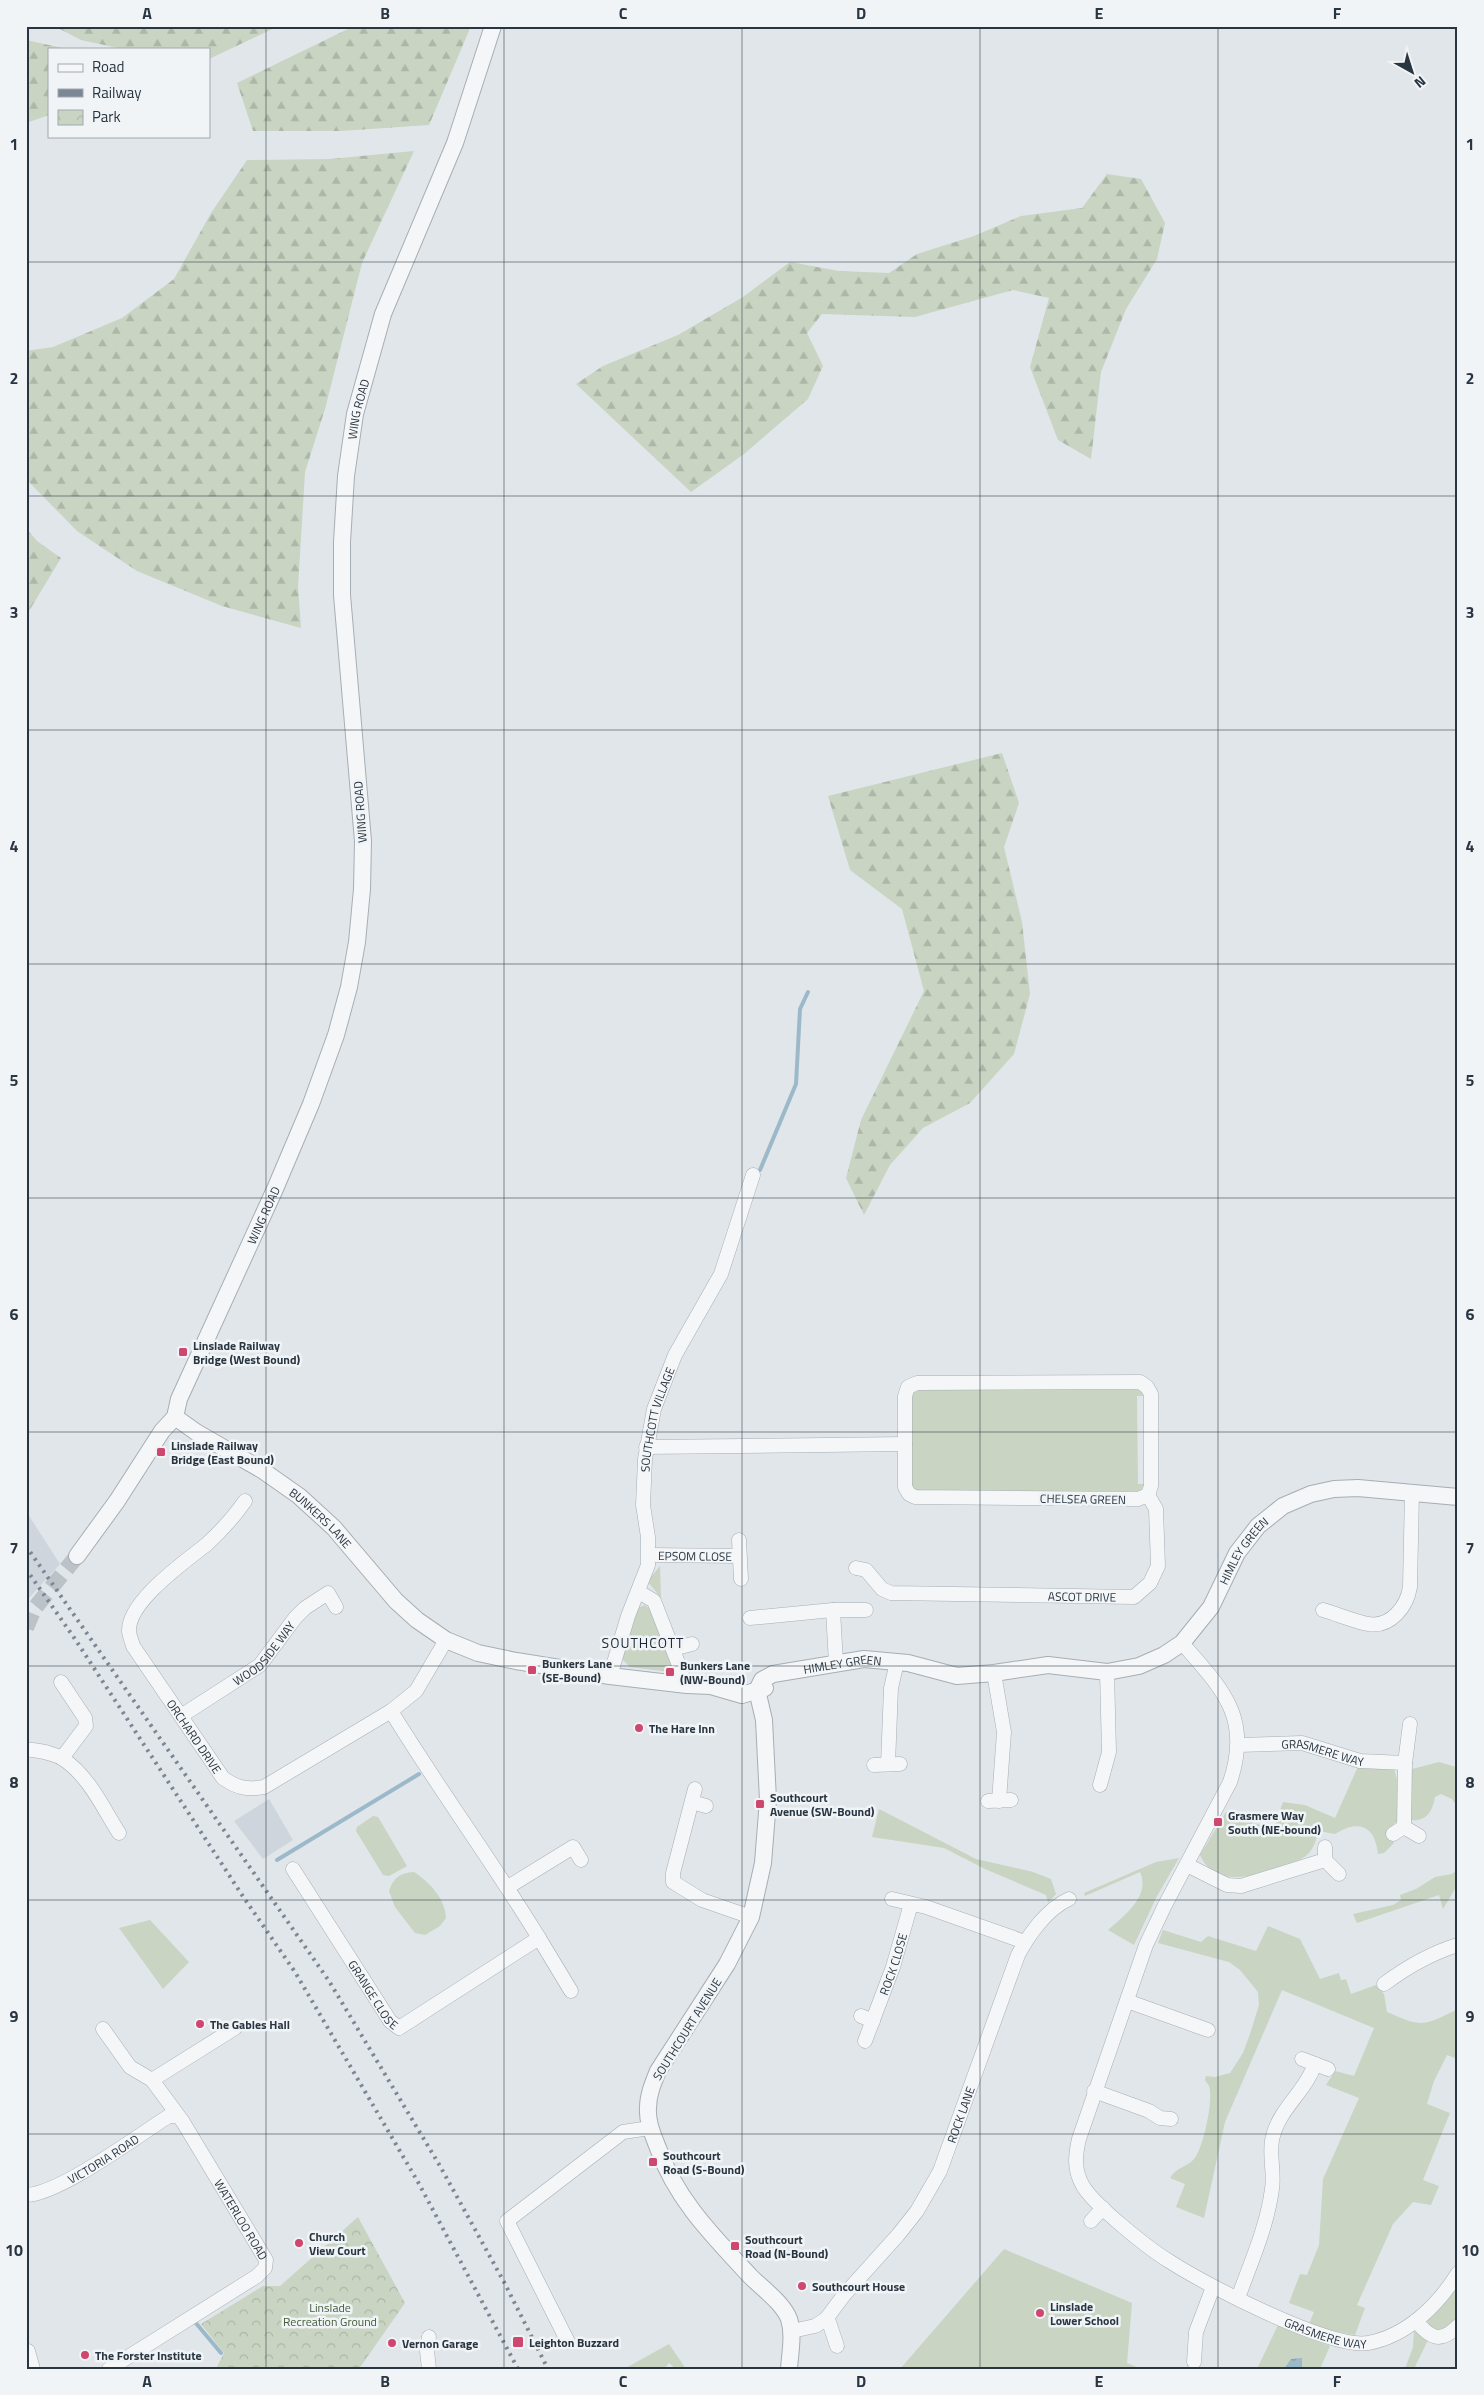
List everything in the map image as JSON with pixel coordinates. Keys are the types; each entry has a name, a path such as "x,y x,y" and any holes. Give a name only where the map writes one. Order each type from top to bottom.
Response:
{"street":[{"name":"WING ROAD","path":"77,1556 117,1501 162,1430 175,1417 179,1399 275,1189 311,1104 336,1035 349,987 357,942 362,889 363,841 342,595 342,542 347,467 355,414 383,314 455,143 493,26"},
{"name":"SOUTHCOTT VILLAGE","path":"610,1676 628,1616 639,1592 650,1555 643,1505 646,1447 654,1409 675,1355 721,1274 752,1175"},
{"name":"CHELSEA GREEN","path":"904,1382 1140,1382 1151,1384 1151,1486 1148,1494 1138,1500 905,1498 905,1444 904,1382"},
{"name":"BUNKERS LANE","path":"175,1417 196,1432 262,1470 299,1496 334,1528 396,1601 417,1620 446,1640"},
{"path":"646,1447 905,1444"},
{"name":"HIMLEY GREEN","path":"757,1690 769,1687 789,1672 864,1659 897,1662 956,1676 994,1673 1048,1665 1107,1672 1139,1666 1164,1654 1182,1642 1211,1607 1237,1553 1258,1526 1283,1506 1311,1494 1334,1488 1358,1488 1458,1497"},
{"path":"1323,1610 1370,1624 1392,1618 1401,1610 1408,1600 1410,1586 1412,1492"},
{"name":"ASCOT DRIVE","path":"856,1568 866,1570 882,1589 891,1593 916,1587 1134,1597 1150,1583 1158,1566 1156,1509 1148,1494"},
{"name":"ORCHARD DRIVE","path":"245,1501 230,1522 208,1543 163,1578 135,1610 129,1630 133,1646 223,1778 234,1785 252,1789 264,1787 391,1711 416,1691 446,1640"},
{"name":"EPSOM CLOSE","path":"739,1540 741,1580"},
{"name":"EPSOM CLOSE","path":"650,1555 739,1556"},
{"path":"639,1592 654,1601 682,1673"},
{"name":"WOODSIDE WAY","path":"181,1716 260,1665 295,1618 305,1608 328,1594 336,1607"},
{"path":"750,1618 833,1610 866,1610"},
{"path":"833,1610 836,1663"},
{"path":"446,1640 478,1653 610,1676 711,1686 728,1681 745,1684 757,1690"},
{"name":"GRASMERE WAY","path":"1182,1642 1216,1682 1228,1700 1235,1720 1239,1745 1230,1782 1146,1944 1094,2091 1079,2139 1076,2166 1084,2187 1103,2208 1159,2254 1213,2287 1308,2330 1352,2343 1366,2343 1388,2337 1416,2321 1457,2277"},
{"path":"673,1649 692,1644"},
{"name":"HIMLEY GREEN","path":"887,1764 892,1688 897,1662"},
{"path":"1104,1780 1110,1745 1107,1672"},
{"path":"994,1673 1004,1732 999,1801"},
{"path":"61,1682 85,1718 86,1726 62,1758"},
{"name":"SOUTHCOURT AVENUE","path":"757,1690 764,1720 768,1800 763,1864 751,1917 727,1964 658,2071 650,2091 648,2108 650,2128 666,2169 688,2206 705,2228 782,2309 789,2318 792,2331"},
{"path":"391,1711 430,1775 508,1887 571,1991"},
{"path":"1410,1724 1398,1830 1419,1836"},
{"name":"GRASMERE WAY","path":"1239,1745 1302,1743 1353,1760 1405,1763"},
{"path":"26,1749 43,1751 62,1758 89,1786 119,1833"},
{"path":"706,1806 694,1796 673,1873 673,1882 702,1900 751,1917"},
{"path":"508,1887 573,1846 581,1860"},
{"path":"1187,1865 1227,1885 1241,1886 1325,1854 1339,1874"},
{"name":"GRANGE CLOSE","path":"293,1869 390,2021 400,2028 539,1938"},
{"path":"892,1899 1025,1942"},
{"name":"ROCK LANE","path":"826,2319 848,2290 917,2211 938,2176 1008,1980 1025,1942 1058,1905 1069,1899"},
{"name":"ROCK CLOSE","path":"865,2041 867,2019 892,1967 911,1904"},
{"path":"1384,1984 1399,1966 1458,1945"},
{"path":"1127,2001 1203,2024"},
{"path":"152,2080 235,2028"},
{"path":"103,2029 130,2067 152,2080 176,2116"},
{"path":"1238,2298 1265,2225 1272,2189 1273,2135 1284,2112 1306,2083 1315,2064"},
{"path":"1094,2091 1149,2111 1160,2118 1171,2119"},
{"name":"VICTORIA ROAD","path":"26,2195 35,2195 64,2183 169,2116 176,2116"},
{"name":"WATERLOO ROAD","path":"109,2369 257,2276 265,2268 266,2260 259,2246 183,2122 176,2116"},
{"path":"568,2342 507,2221 623,2132 650,2128"},
{"path":"1091,2221 1103,2208"},
{"path":"1194,2362 1196,2332 1213,2287"},
{"path":"789,2369 792,2331 815,2326 826,2319 829,2322 837,2346"},
{"path":"1416,2321 1426,2334 1434,2337 1443,2337 1458,2326"},
{"path":"429,2338 427,2351 429,2369"},
{"path":"28,2351 33,2369"}],"shaded area":[{"path":"26,1511 60,1564 28,1599 26,1609"},
{"path":"269,1799 293,1840 263,1859 234,1821"}],"green space":[{"path":"54,26 279,26 210,59 210,48 118,48 81,40"},
{"path":"354,26 471,26 429,125 341,131 253,131 237,83"},
{"path":"26,40 62,48 48,48 48,115 26,123"},
{"path":"414,151 362,263 325,409 305,472 298,587 301,628 222,606 137,571 77,531 26,479 26,351 53,347 122,318 174,279 211,213 247,160 330,159"},
{"path":"1107,174 1141,179 1165,223 1157,259 1126,309 1101,372 1091,459 1058,440 1030,367 1049,298 1013,290 915,317 822,314 807,333 823,366 808,399 744,454 691,492 576,384 603,366 678,335 743,297 790,262 839,271 889,273 917,254 974,236 1021,216 1082,208"},
{"path":"26,528 37,541 61,558 26,616"},
{"path":"1002,753 1019,803 1004,847 1022,922 1030,994 1014,1054 970,1103 923,1128 890,1165 864,1215 846,1178 861,1120 924,991 902,909 850,870 828,796"},
{"path":"1138,1388 1145,1396 1137,1396 1138,1484 1145,1484 1140,1491 918,1493 911,1487 911,1393 917,1389"},
{"path":"660,1566 661,1598 649,1583 651,1577"},
{"path":"645,1605 651,1610 678,1673 630,1667 621,1658 637,1608"},
{"path":"1360,1762 1394,1769 1397,1779 1398,1820 1387,1831 1394,1843 1384,1853 1378,1854 1376,1844 1369,1831 1358,1826 1344,1829 1335,1834 1319,1831 1313,1847 1305,1857 1272,1870 1249,1876 1226,1876 1215,1872 1207,1866 1200,1855 1226,1812 1273,1830 1283,1802 1305,1805 1335,1818"},
{"path":"1439,1762 1456,1767 1458,1765 1458,1808 1452,1799 1441,1794 1435,1797 1430,1812 1424,1818 1409,1820 1412,1769"},
{"path":"879,1809 976,1859 1033,1872 1051,1879 1056,1894 1048,1903 1046,1895 985,1869 944,1848 872,1837"},
{"path":"373,1816 378,1817 407,1866 389,1876 383,1875 356,1831 357,1827"},
{"path":"1179,1858 1156,1898 1134,1945 1108,1930 1128,1912 1139,1897 1142,1889 1140,1872 1085,1896 1084,1893 1156,1862"},
{"path":"1458,1869 1458,1884 1443,1909 1439,1895 1357,1923 1353,1914 1393,1905 1401,1900 1400,1895 1416,1889 1435,1877 1452,1874"},
{"path":"414,1872 436,1892 445,1911 446,1918 440,1926 425,1935 415,1933 395,1907 389,1891 398,1877"},
{"path":"150,1920 189,1962 163,1989 119,1928"},
{"path":"1268,1926 1300,1939 1320,1979 1339,1973 1341,1980 1346,1979 1351,1994 1376,1985 1384,1994 1387,2012 1408,2021 1423,2023 1430,2022 1458,2009 1458,2059 1447,2055 1434,2081 1427,2104 1450,2113 1423,2180 1439,2186 1431,2205 1413,2202 1393,2224 1357,2305 1365,2308 1355,2335 1331,2331 1309,2324 1314,2312 1289,2303 1300,2274 1307,2275 1319,2245 1323,2179 1359,2098 1326,2085 1335,2071 1354,2076 1374,2028 1282,1990 1225,2122 1204,2218 1176,2207 1185,2184 1170,2178 1172,2174 1194,2159 1201,2145 1207,2124 1210,2101 1209,2086 1205,2080 1206,2076 1215,2077 1230,2073 1243,2053 1259,2005 1258,1992 1240,1970 1229,1962 1158,1943 1163,1930 1201,1942 1208,1936 1256,1951"},
{"name":"Linslade Recreation Ground","path":"358,2217 405,2303 361,2366 358,2369 216,2369 224,2353 201,2324 263,2286 280,2286"},
{"name":"Linslade Lower School","path":"1004,2249 1132,2303 1127,2363 1141,2369 900,2369"},
{"path":"1455,2289 1458,2289 1458,2320 1443,2331 1429,2328 1427,2318"},
{"path":"1278,2325 1330,2346 1320,2369 1257,2369"},
{"path":"1414,2331 1428,2340 1414,2369 1405,2369 1413,2347"},
{"path":"669,2344 686,2369 676,2369 669,2363 664,2369 624,2369"}],"water":[{"path":"1302,2358 1302,2369 1284,2369 1291,2359"}],"waterway":[{"path":"760,1170 796,1084 800,1009 808,992"},
{"path":"277,1860 419,1774"},
{"path":"195,2322 221,2353"}],"tunnel":[{"path":"26,1628 34,1609 77,1556"}],"railway":[{"path":"26,1546 329,1981 440,2166 504,2282 548,2369"},
{"path":"26,1569 75,1639 244,1898 295,1972 418,2182 518,2369"}],"place":[{"name":"Linslade Railway Bridge (West Bound)","path":"183,1352"},
{"name":"Linslade Railway Bridge (East Bound)","path":"161,1452"},
{"name":"Bunkers Lane (SE-Bound)","path":"532,1670"},
{"name":"Bunkers Lane (NW-Bound)","path":"670,1672"},
{"name":"The Hare Inn","path":"639,1728"},
{"name":"Southcourt Avenue (SW-Bound)","path":"760,1804"},
{"name":"Grasmere Way South (NE-bound)","path":"1218,1822"},
{"name":"The Gables Hall","path":"200,2024"},
{"name":"Southcourt Road (S-Bound)","path":"653,2162"},
{"name":"Church View Court","path":"299,2243"},
{"name":"Southcourt Road (N-Bound)","path":"735,2246"},
{"name":"Southcourt House","path":"802,2286"},
{"name":"Linslade Lower School","path":"1040,2313"},
{"name":"Leighton Buzzard","path":"518,2342"},
{"name":"Vernon Garage","path":"392,2343"},
{"name":"The Forster Institute","path":"85,2355"}],"district":[{"name":"SOUTHCOTT","path":"643,1642"}]}
